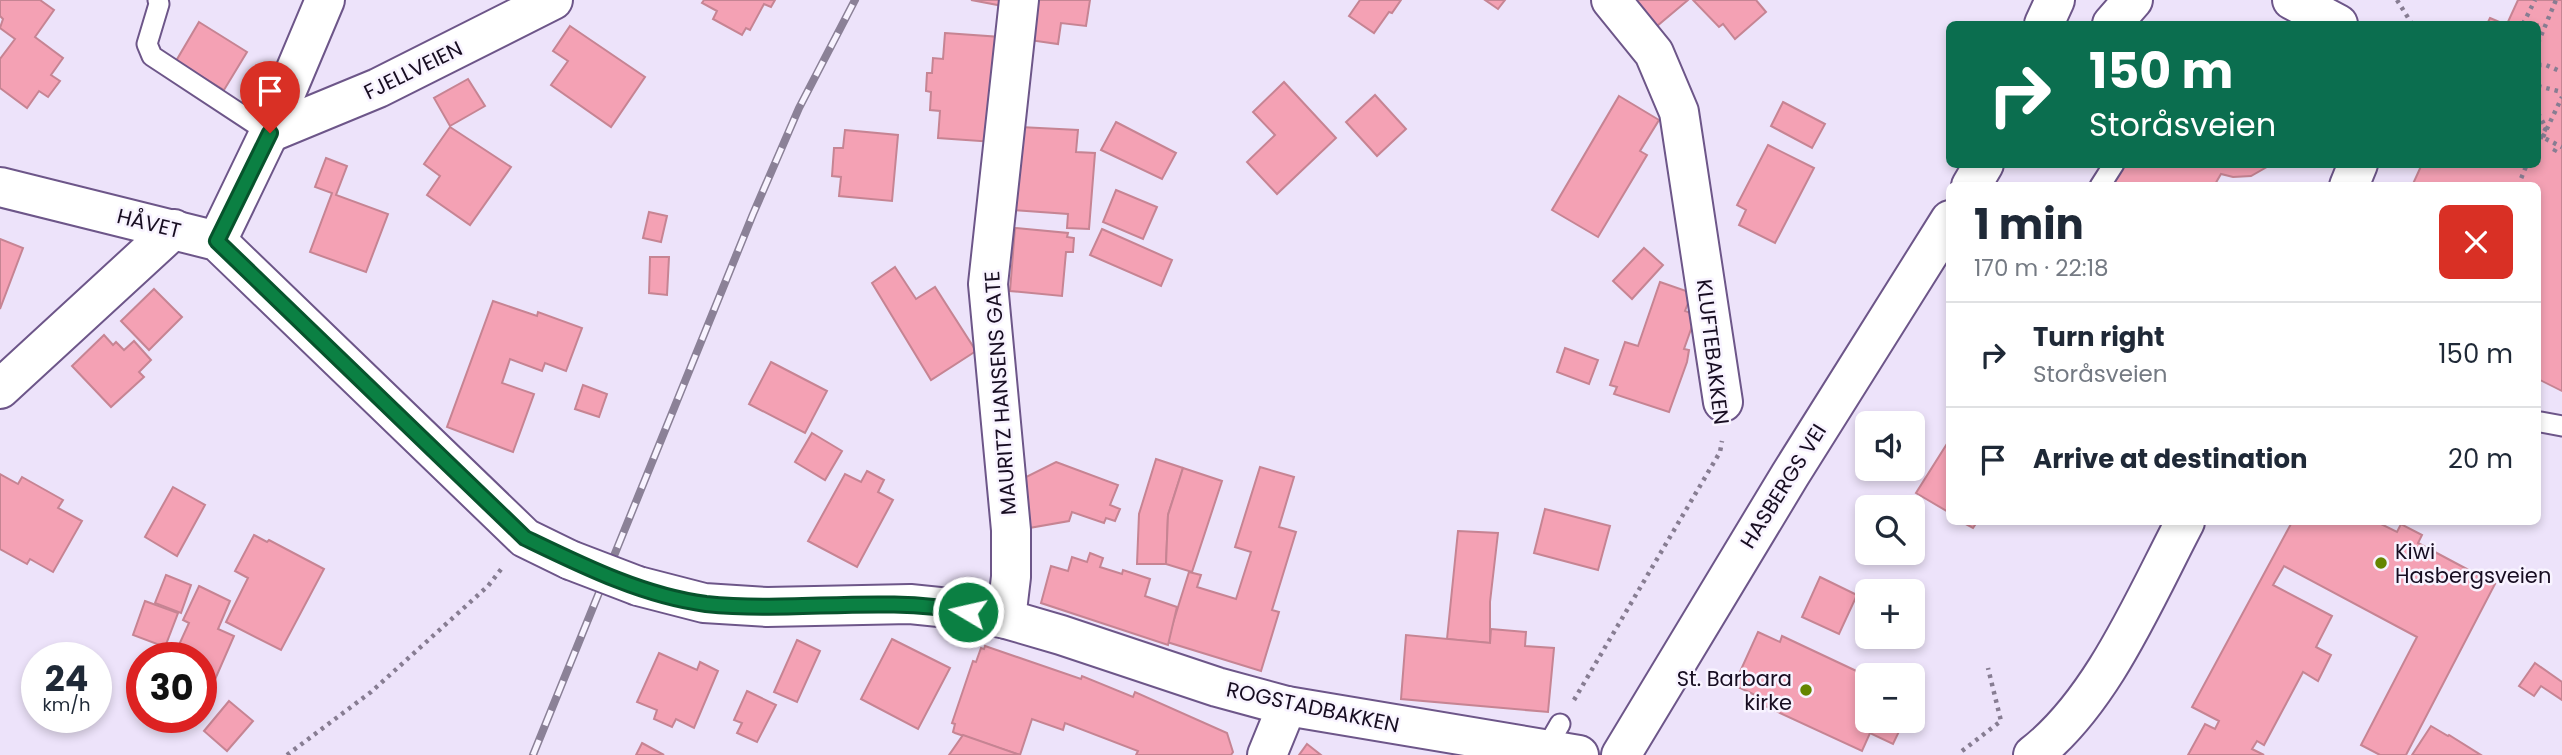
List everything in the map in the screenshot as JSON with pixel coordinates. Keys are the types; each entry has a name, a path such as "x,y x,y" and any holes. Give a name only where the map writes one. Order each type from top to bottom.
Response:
{"street":[{"path":"217,241 270,133 325,0"},
{"name":"FJELLVEIEN","path":"270,133 378,88 553,0"},
{"name":"MAURITZ HANSENS GATE","path":"1006,619 1011,577 1010,530 988,284 1019,0"},
{"name":"KLUFTEBAKKEN","path":"1611,0 1654,53 1679,112 1723,402"},
{"path":"2045,21 2055,0"},
{"path":"2115,21 2133,0"},
{"path":"2292,0 2334,21"},
{"path":"2330,0 2339,21"},
{"name":"HÅVET","path":"0,187 217,241 525,538 570,560 638,586 704,603 767,607 910,604 1006,619"},
{"name":"HASBERGS VEI","path":"1621,755 1790,475 1946,226"},
{"path":"0,389 174,229"},
{"path":"2048,750 2080,707 2117,649 2183,525"},
{"name":"ROGSTADBAKKEN","path":"1006,619 1229,691 1287,706 1563,746"},
{"path":"1267,755 1287,706"}],"lane":[{"path":"158,0 147,44 152,57 270,133"},
{"path":"2541,422 2562,426"}],"path":[{"path":"2398,0 2410,21"},
{"path":"2525,21 2535,0"},
{"path":"2541,36 2556,0"},
{"path":"2541,65 2562,72"},
{"path":"2541,87 2562,95 2541,134"},
{"path":"2541,119 2546,128 2541,137"},
{"path":"2541,136 2560,146 2554,152"},
{"name":"KLUFTEBAKKEN","path":"1563,746 1720,452 1725,426 1723,402"},
{"path":"287,755 372,692 469,604 488,586 525,538"},
{"path":"1962,751 2001,721 1988,668"}],"building":[{"path":"0,0 40,0 54,10 35,37 63,58 51,75 60,81 48,97 39,91 27,108 0,88 0,59 15,39 0,28 3,19 0,16"},
{"path":"704,0 775,0 771,7 764,4 750,30 746,28 742,35 713,19 717,11 702,3"},
{"path":"971,0 1004,0 1003,6"},
{"path":"1030,0 1090,0 1086,26 1061,23 1058,44 1029,40"},
{"path":"1360,0 1401,0 1374,33 1349,16"},
{"path":"1485,0 1505,0 1498,9"},
{"path":"1635,0 1688,0 1657,26"},
{"path":"1693,0 1756,0 1766,12 1735,39 1723,24 1719,27"},
{"path":"2518,0 2562,0 2562,391 2541,380 2541,182 2414,182 2420,168 2541,168 2541,21 2508,21"},
{"path":"199,22 247,52 224,90 176,61"},
{"path":"570,26 645,77 611,127 551,85 568,61 553,51"},
{"path":"945,33 1001,37 994,142 938,138 940,111 930,110 931,92 926,91 927,73 932,73 933,58 943,59"},
{"path":"468,79 485,106 450,126 434,98"},
{"path":"1284,82 1336,138 1277,194 1247,162 1275,135 1253,112"},
{"path":"1375,95 1406,129 1377,156 1346,122"},
{"path":"1619,96 1659,120 1640,151 1647,155 1598,237 1552,210"},
{"path":"1783,102 1825,124 1812,148 1771,126"},
{"path":"1116,122 1176,153 1162,179 1101,150"},
{"path":"450,127 511,167 470,225 427,195 440,176 424,164"},
{"path":"1020,127 1078,130 1076,152 1095,153 1089,229 1067,228 1068,214 1014,210"},
{"path":"845,130 898,135 892,201 839,196 841,177 832,176 834,148 843,148"},
{"path":"1768,145 1814,168 1775,243 1739,225 1746,210 1737,205"},
{"path":"326,158 347,166 336,195 388,214 366,272 310,252 332,193 315,187"},
{"path":"2121,168 2265,168 2251,176 2233,177 2221,174 2216,182 2112,182"},
{"path":"1116,190 1157,207 1143,239 1103,222"},
{"path":"649,212 667,216 661,242 643,238"},
{"path":"1015,228 1068,233 1067,237 1074,238 1073,252 1066,252 1062,296 1010,291"},
{"path":"1102,229 1172,260 1161,286 1090,255"},
{"path":"0,239 23,248 0,309"},
{"path":"1644,248 1663,265 1632,299 1613,281"},
{"path":"650,257 669,257 667,295 649,293"},
{"path":"895,267 916,299 935,287 976,351 931,380 872,283"},
{"path":"1660,282 1692,293 1685,311 1696,315 1684,349 1689,350 1687,362 1669,412 1614,394 1617,387 1610,385 1625,342 1638,346"},
{"path":"154,289 182,317 149,350 121,321"},
{"path":"493,301 537,316 538,312 582,328 566,371 545,363 542,371 510,359 502,383 534,394 513,452 447,427"},
{"path":"104,335 113,345 116,342 124,350 134,341 151,360 139,372 144,377 111,407 72,366"},
{"path":"1565,348 1598,360 1589,384 1557,372"},
{"path":"771,362 827,391 805,433 749,404"},
{"path":"583,385 607,394 599,417 575,409"},
{"path":"812,433 842,451 825,480 795,462"},
{"path":"1946,445 1946,511 1925,498 1925,495 1916,493"},
{"path":"1156,459 1183,468 1168,515 1166,564 1137,564 1139,514"},
{"path":"1056,462 1118,485 1110,505 1120,509 1115,521 1106,518 1104,523 1072,512 1069,521 1029,528 1020,480"},
{"path":"1260,467 1294,477 1279,527 1296,532 1272,610 1279,612 1261,671 1167,642 1189,572 1201,575 1197,587 1236,599 1251,552 1235,547"},
{"path":"1183,468 1222,481 1192,572 1166,564 1168,515"},
{"path":"867,471 884,480 878,492 893,500 857,567 808,541 845,474 861,482"},
{"path":"0,474 18,484 22,477 63,500 58,508 82,521 53,572 30,559 27,564 0,549"},
{"path":"173,487 205,505 177,556 145,537"},
{"path":"1545,509 1610,526 1598,570 1534,553"},
{"path":"2290,525 2383,525 2397,532 2403,525 2422,535 2418,543 2495,584 2406,755 2380,755 2361,745 2417,637 2284,566 2273,585 2332,616 2316,647 2331,655 2318,681 2303,672 2264,745 2257,741 2252,749 2264,755 2188,755 2205,724 2215,729 2219,721 2192,707"},
{"path":"1458,531 1498,533 1490,602 1490,643 1447,639"},
{"path":"254,535 324,569 281,650 226,622 248,578 235,571"},
{"path":"1090,553 1103,558 1100,567 1122,574 1123,570 1150,579 1145,596 1177,607 1168,645 1041,603 1051,566 1068,571 1072,557 1087,562"},
{"path":"166,575 191,585 181,613 155,603"},
{"path":"1820,577 1855,594 1839,634 1802,617"},
{"path":"199,586 230,601 218,629 234,636 217,675 217,642 180,642 189,623 183,620"},
{"path":"145,601 178,613 167,642 152,642 133,635"},
{"path":"1491,629 1526,632 1525,646 1554,648 1548,712 1401,699 1406,635 1490,643"},
{"name":"St. Barbara kirke","path":"1758,632 1780,642 1782,636 1855,670 1855,733 1870,733 1862,751 1752,700 1755,695 1734,685"},
{"path":"892,639 950,668 918,729 861,699"},
{"path":"797,640 820,651 797,702 774,692"},
{"path":"985,646 1081,679 1082,676 1133,697 1135,692 1227,733 1233,752 1231,755 1136,755 1138,751 1065,723 1063,730 1032,719 1020,755 955,733 955,724 952,723 973,661 976,662 981,648 984,649"},
{"path":"659,653 697,670 700,662 718,671 694,728 676,719 672,727 654,719 657,710 637,702"},
{"path":"2535,663 2562,682 2562,700 2541,686 2534,696 2519,686"},
{"path":"747,691 776,705 757,742 737,733 742,723 734,720"},
{"path":"229,701 253,721 227,751 206,733 217,733 217,715"},
{"path":"2431,726 2449,735 2481,755 2412,755"},
{"name":"St. Barbara kirke","path":"1870,733 1898,733 1893,744"},
{"path":"963,735 1020,755 949,755"},
{"path":"642,743 664,755 636,755"},
{"path":"1307,744 1321,755 1299,755"}],"railway":[{"path":"533,755 753,214 799,108 855,0"}],"place":[{"name":"Kiwi Hasbergsveien","path":"2381,563"},
{"name":"St. Barbara kirke","path":"1806,690"}],"route":[{"path":"270,133 217,241 525,538 570,560 638,586 704,603 767,607 910,604 968,612"}]}
